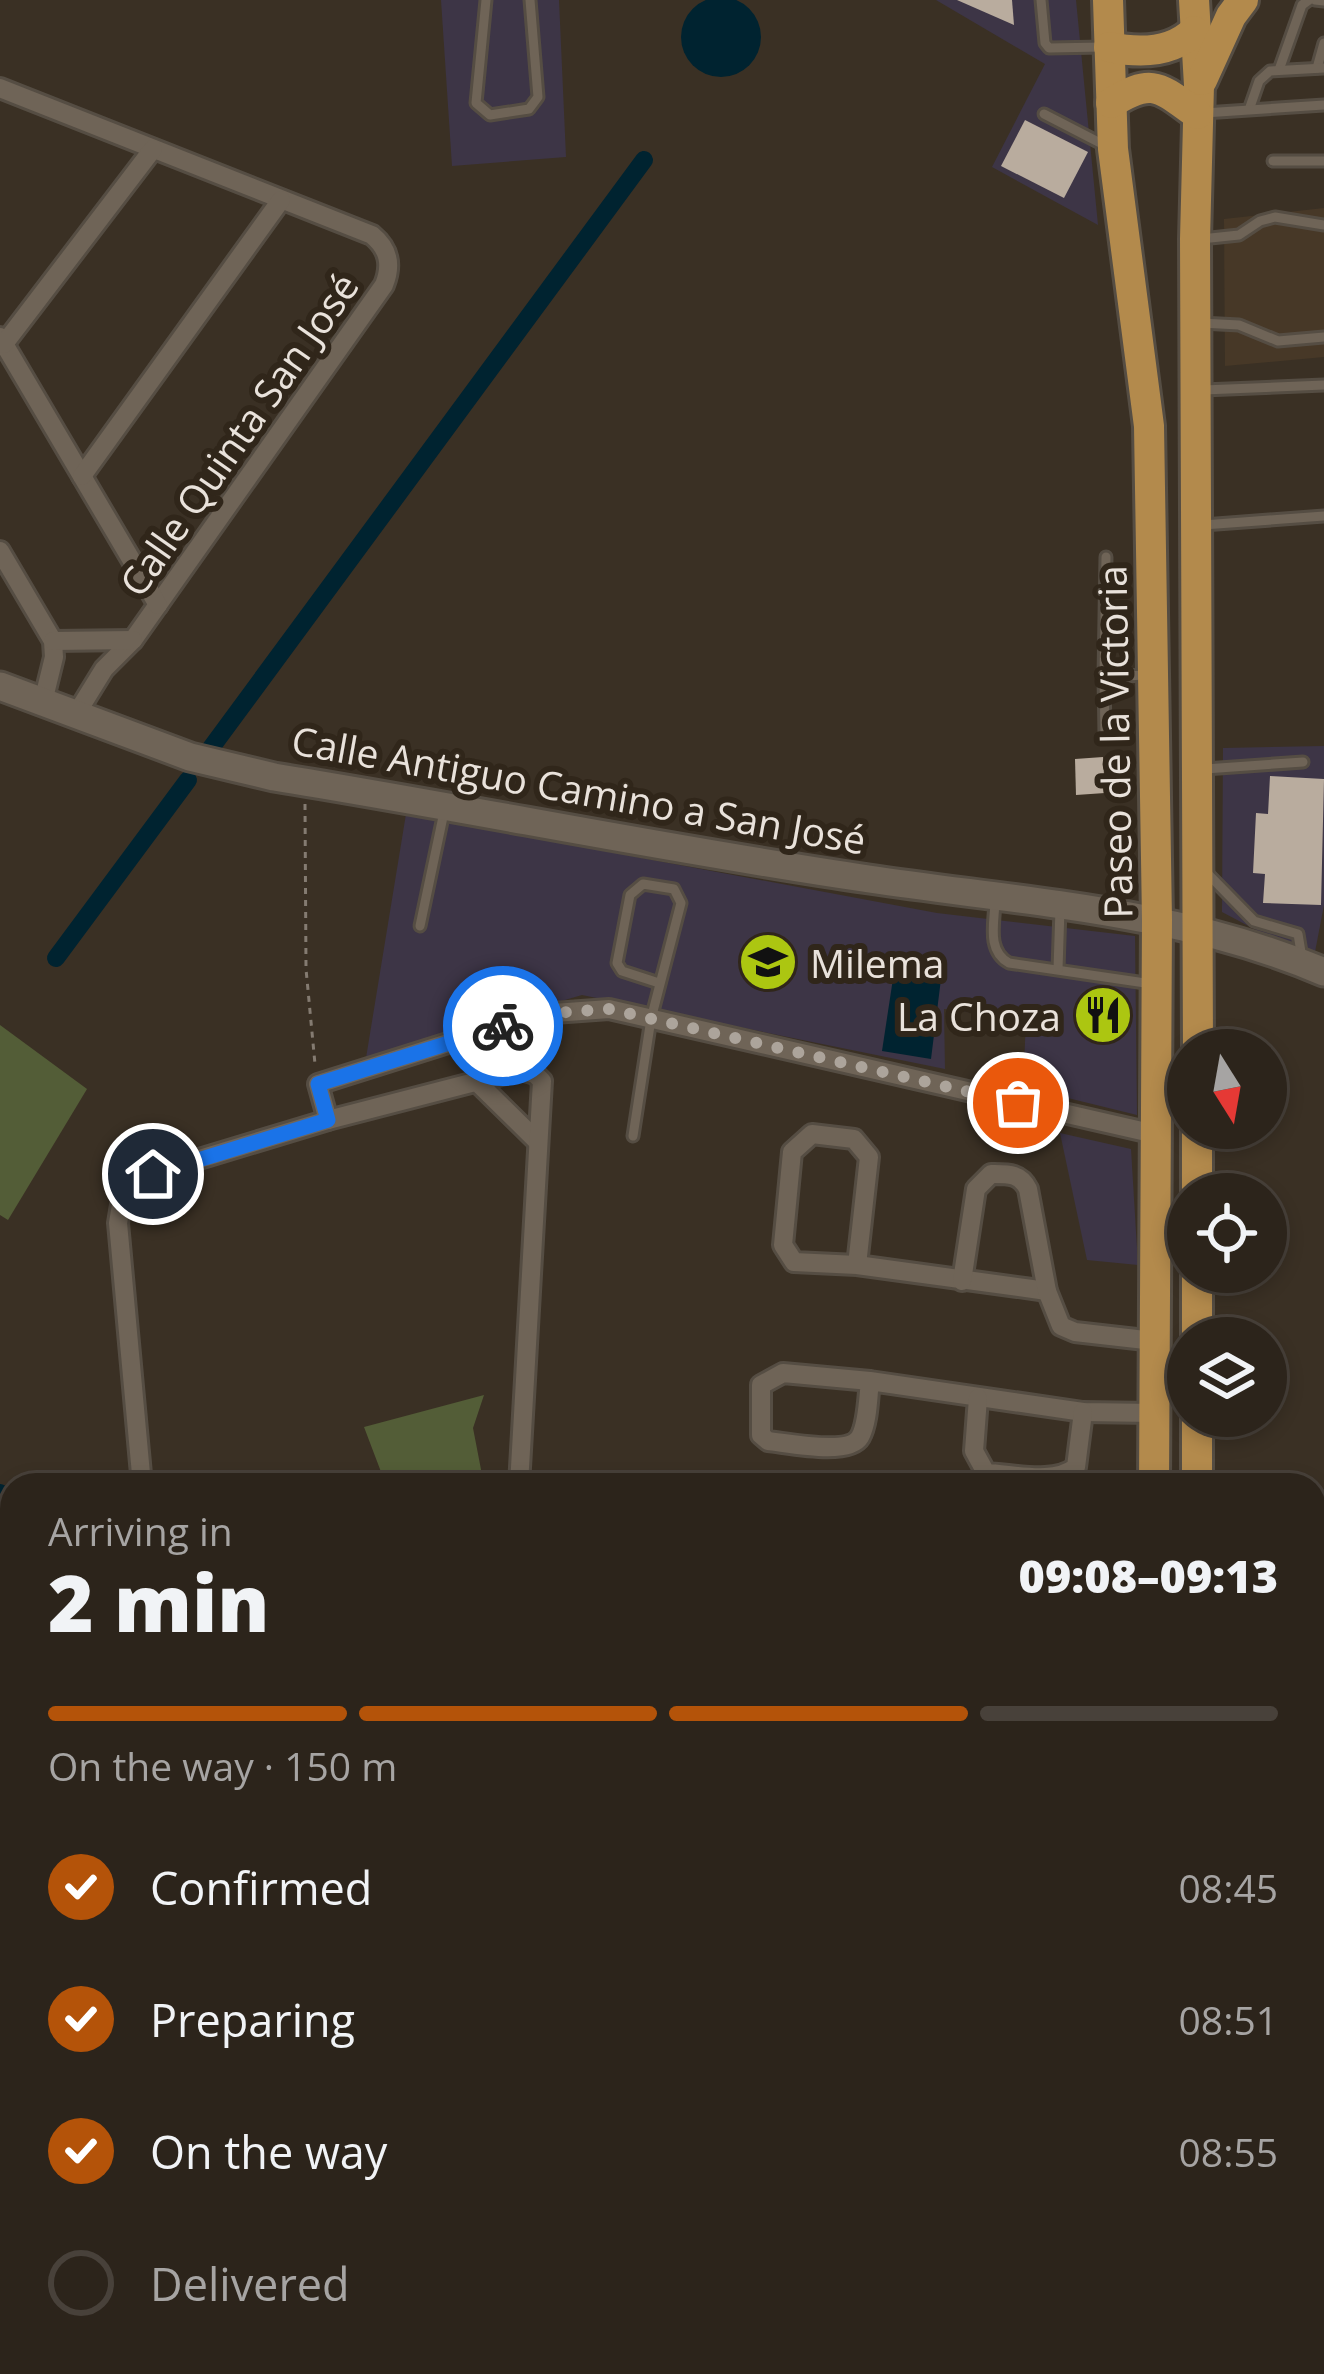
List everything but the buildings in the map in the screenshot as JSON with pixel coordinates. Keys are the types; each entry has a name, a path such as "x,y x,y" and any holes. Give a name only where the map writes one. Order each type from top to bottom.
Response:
{"main road":[{"name":"Paseo de la Victoria","path":"1108,0 1113,149 1149,426 1157,920 1154,1473"},
{"path":"1111,103 1140,85 1198,100 1231,16 1243,0"},
{"name":"Paseo de la Victoria","path":"1194,16 1198,100 1198,1029"},
{"path":"1109,46 1133,52 1170,46 1194,16"},
{"path":"1197,1437 1197,1473"}],"street":[{"path":"0,88 281,200 82,476"},
{"path":"153,149 2,340 158,604"},
{"name":"Calle Quinta San José","path":"75,716 104,669 133,640 384,285 390,264 386,250 372,235 281,200"},
{"path":"0,551 53,641 43,703"},
{"name":"Calle Quinta San José","path":"53,641 133,640"},
{"name":"Calle Antiguo Camino a San José","path":"0,686 190,757 305,782 868,879 1157,920 1314,968"},
{"path":"328,1120 318,1084 540,1014 609,1009 1155,1134"},
{"path":"141,1473 118,1247 121,1205 129,1192 153,1174 328,1120 521,1070 542,1081 520,1473"},
{"path":"476,1081 536,1140"},
{"path":"856,1265 869,1156 854,1139 812,1134 802,1138 792,1152 784,1250 794,1262 856,1265 1047,1291"},
{"path":"962,1281 976,1190 992,1174 1011,1174 1028,1189 1047,1291 1061,1326 1075,1332 1154,1341"},
{"path":"870,1381 862,1435 856,1443 839,1448 768,1441 761,1436 761,1385 774,1375 870,1381 1083,1412 1154,1412"},
{"path":"978,1398 974,1451 986,1473"},
{"path":"1068,1473 1076,1467 1083,1412"}],"lane":[{"path":"486,0 476,103 490,115 529,109 538,97 530,0"},
{"path":"1041,0 1049,48 1109,46"},
{"path":"1280,68 1302,5 1316,0"},
{"path":"1250,107 1259,81 1280,68 1320,68 1324,43"},
{"path":"1198,100 1250,107 1324,105"},
{"path":"1044,114 1113,149"},
{"path":"1273,161 1324,161"},
{"path":"1196,239 1239,235 1275,217 1324,225"},
{"path":"1197,323 1239,325 1278,341 1324,337"},
{"path":"1198,390 1324,385"},
{"path":"1198,525 1324,516"},
{"path":"1105,734 1106,557"},
{"path":"1104,677 1151,675"},
{"path":"1199,770 1303,762"},
{"path":"420,926 445,807"},
{"path":"1198,865 1254,921 1298,934 1314,968"},
{"path":"633,1136 651,1019 681,903 674,889 643,884 630,895 617,963 622,971 659,983"},
{"path":"996,896 994,942 1000,958 1009,963 1157,985"},
{"path":"1058,969 1060,904"}],"path":[{"path":"305,782 306,969 318,1084"}],"shaded area":[{"path":"441,0 559,0 566,157 452,166"},
{"path":"936,0 1076,0 1098,225 992,167 1045,64"},
{"path":"1324,208 1324,357 1225,366 1224,219"},
{"path":"1324,746 1324,905 1315,952 1222,912 1223,748"},
{"path":"406,814 937,913 1135,936 1137,1115 1023,1087 1026,1020 944,1009 945,1069 582,995 366,1058"},
{"path":"1060,1133 1131,1149 1138,1265 1087,1260"}],"green space":[{"path":"0,1025 87,1089 8,1220 0,1215"},
{"path":"484,1395 473,1428 482,1473 381,1473 364,1427"}],"water":[{"path":"706,0 736,0 758,22 758,52 736,74 706,74 684,52 684,22"},
{"path":"894,972 941,979 931,1059 882,1051"}],"waterway":[{"path":"208,752 644,160"},
{"path":"56,958 188,780"}],"way so far":[{"path":"503,1026 540,1014 609,1009 1018,1103"}],"place":[{"name":"Milema","path":"768,962"},
{"name":"La Choza","path":"1103,1015"}],"route":[{"path":"153,1174 328,1120 318,1084 503,1026"}]}
